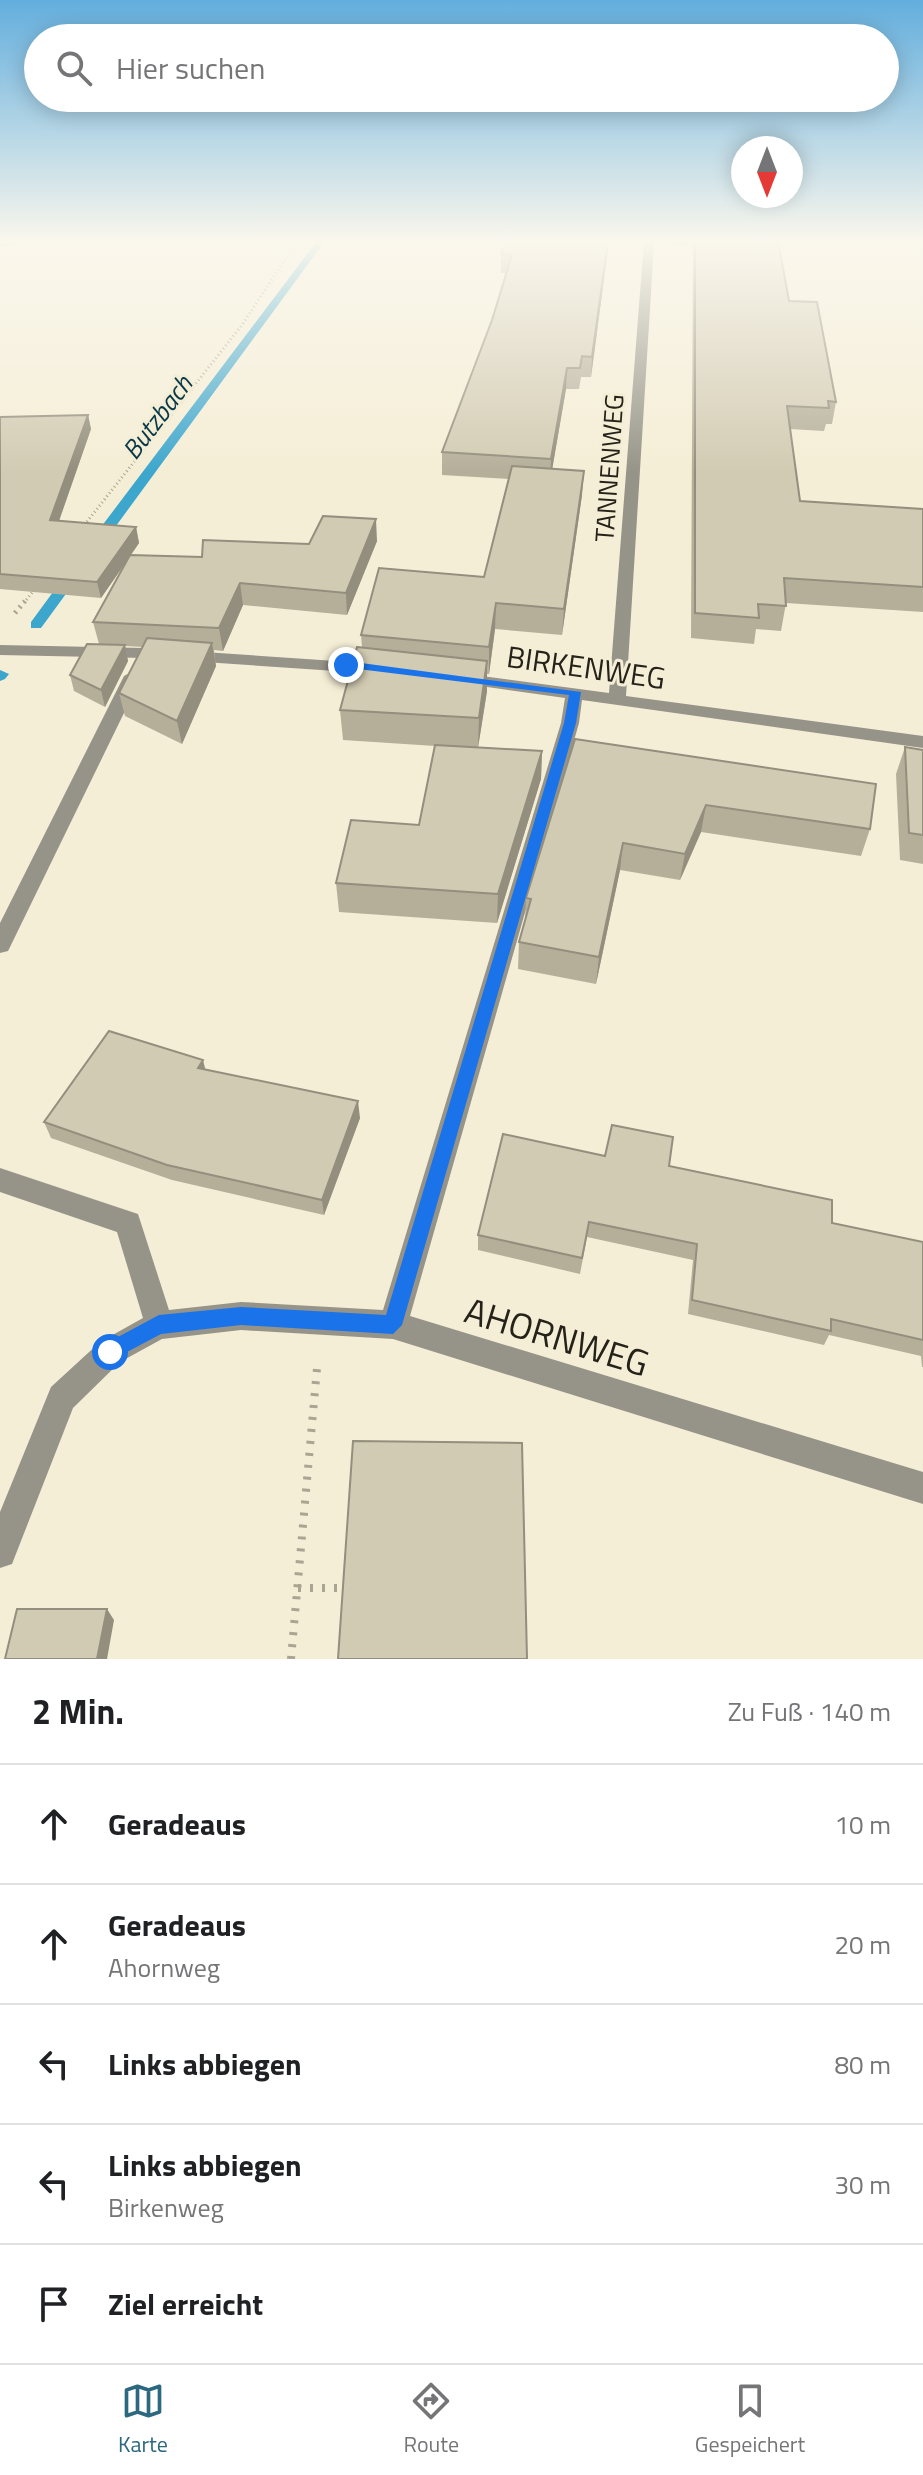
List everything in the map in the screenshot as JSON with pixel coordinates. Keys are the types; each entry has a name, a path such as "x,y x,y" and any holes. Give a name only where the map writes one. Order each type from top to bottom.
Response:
{"street":[{"name":"TANNENWEG","path":"617,699 644,318"},
{"path":"0,650 144,653 346,665 405,672"},
{"path":"0,945 144,653"},
{"name":"BIRKENWEG","path":"436,675 923,742"},
{"path":"393,1325 570,723 575,692"},
{"path":"0,1180 128,1223 159,1325 110,1352 62,1398 0,1552"},
{"name":"AHORNWEG","path":"159,1325 241,1316 393,1325 923,1488"}],"path":[{"path":"77,534 246,318"},
{"path":"10,621 39,584"},
{"path":"291,1659 321,1319"},
{"path":"298,1588 351,1588"}],"building":[{"path":"597,318 592,357 582,356 580,368 567,368 551,459 442,452 492,320"},
{"path":"695,318 820,318 836,402 828,401 829,408 787,406 800,501 923,509 923,587 784,578 786,606 758,604 759,618 695,613"},
{"path":"88,415 50,520 136,527 97,582 0,574 0,417"},
{"path":"512,466 584,471 564,609 496,603 489,647 361,635 379,568 484,577"},
{"path":"323,516 376,519 346,593 240,583 219,628 93,622 130,555 202,557 203,540 309,544"},
{"path":"147,638 212,643 177,721 119,693"},
{"path":"87,644 125,645 101,690 70,675"},
{"path":"357,647 487,661 479,718 340,710"},
{"path":"575,739 876,784 870,829 706,805 685,854 623,843 599,957 519,942 531,899 526,898"},
{"path":"435,745 542,751 498,894 336,883 351,820 419,825"},
{"path":"905,747 923,750 923,835 909,833"},
{"path":"109,1031 203,1060 198,1068 358,1101 322,1200 167,1165 44,1122"},
{"path":"612,1125 673,1137 669,1166 832,1200 832,1223 923,1242 923,1340 831,1319 831,1331 692,1300 697,1244 589,1222 582,1258 478,1235 503,1134 605,1156"},
{"path":"353,1441 522,1443 527,1659 338,1659"},
{"path":"17,1609 107,1609 97,1659 5,1659"}],"waterway":[{"name":"Butzbach","path":"97,542 263,318"},
{"name":"Butzbach","path":"36,625 72,576"}],"route":[{"path":"110,1352 159,1325 241,1316 393,1325 570,723 575,692 346,665"}]}
